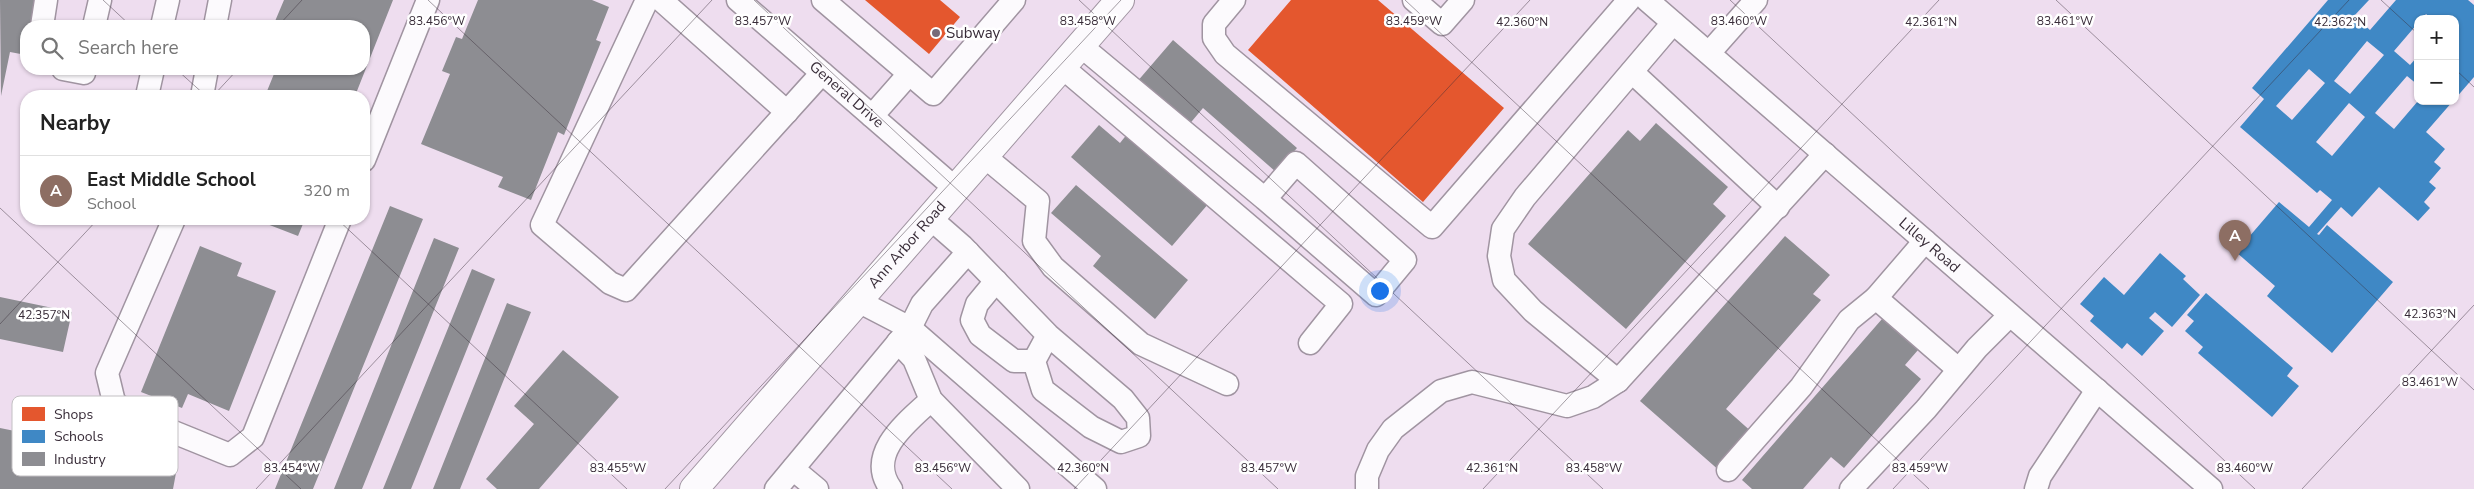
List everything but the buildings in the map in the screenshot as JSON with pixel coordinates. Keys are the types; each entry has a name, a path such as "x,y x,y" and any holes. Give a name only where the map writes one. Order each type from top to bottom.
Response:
{"main road":[{"name":"Ann Arbor Road","path":"694,489 1081,46 1114,2"}],"street":[{"path":"43,20 46,0"},
{"path":"95,20 100,0"},
{"path":"163,20 168,0"},
{"path":"216,20 220,0"},
{"path":"370,145 428,0"},
{"path":"647,0 542,225 610,283 626,290 822,73"},
{"path":"661,0 787,112"},
{"path":"824,0 933,94 1014,0"},
{"path":"1234,0 1214,24 1214,38 1224,54 1432,227 1629,0"},
{"path":"1414,0 1442,24 1463,0"},
{"name":"Lilley Road","path":"1647,0 2211,489"},
{"path":"1709,53 1756,0"},
{"name":"General Drive","path":"743,2 956,189"},
{"path":"1618,381 1533,311 1504,280 1499,256 1504,229 1525,197 1673,22"},
{"path":"1081,46 1266,199 1376,295 1405,260 1296,163 1266,199"},
{"path":"1062,67 1341,304 1310,344"},
{"path":"1632,72 1778,207"},
{"path":"872,116 909,74"},
{"path":"148,90 152,75"},
{"path":"203,90 206,75"},
{"path":"1367,489 1367,476 1378,450 1393,429 1441,391 1472,382 1567,406 1593,397 1618,381 1825,154"},
{"path":"984,156 1038,201 1034,242 1054,267 1141,344 1226,384"},
{"path":"930,218 968,252 1048,335 1123,399 1138,418 1139,436 1121,442 1091,427 1043,390 1034,361 1048,335"},
{"path":"113,396 108,373 171,225"},
{"path":"178,434 230,455 252,437 338,225"},
{"path":"1728,470 1801,386 1850,320 1876,298 1925,241"},
{"path":"776,489 904,335 922,304 968,252"},
{"path":"996,281 977,304 972,320 980,335 1014,361 1034,361"},
{"path":"1876,298 1958,369"},
{"path":"858,302 904,335 1095,489"},
{"path":"1851,489 1926,409 1958,369 2010,315"},
{"path":"904,335 931,400 1018,489"},
{"path":"2036,489 2040,476 2097,390"},
{"path":"891,489 884,479 883,461 893,437 931,400"},
{"path":"793,469 816,489"}],"place":[{"name":"Subway","path":"936,33"},
{"name":"East Middle School","path":"2235,261"}]}
